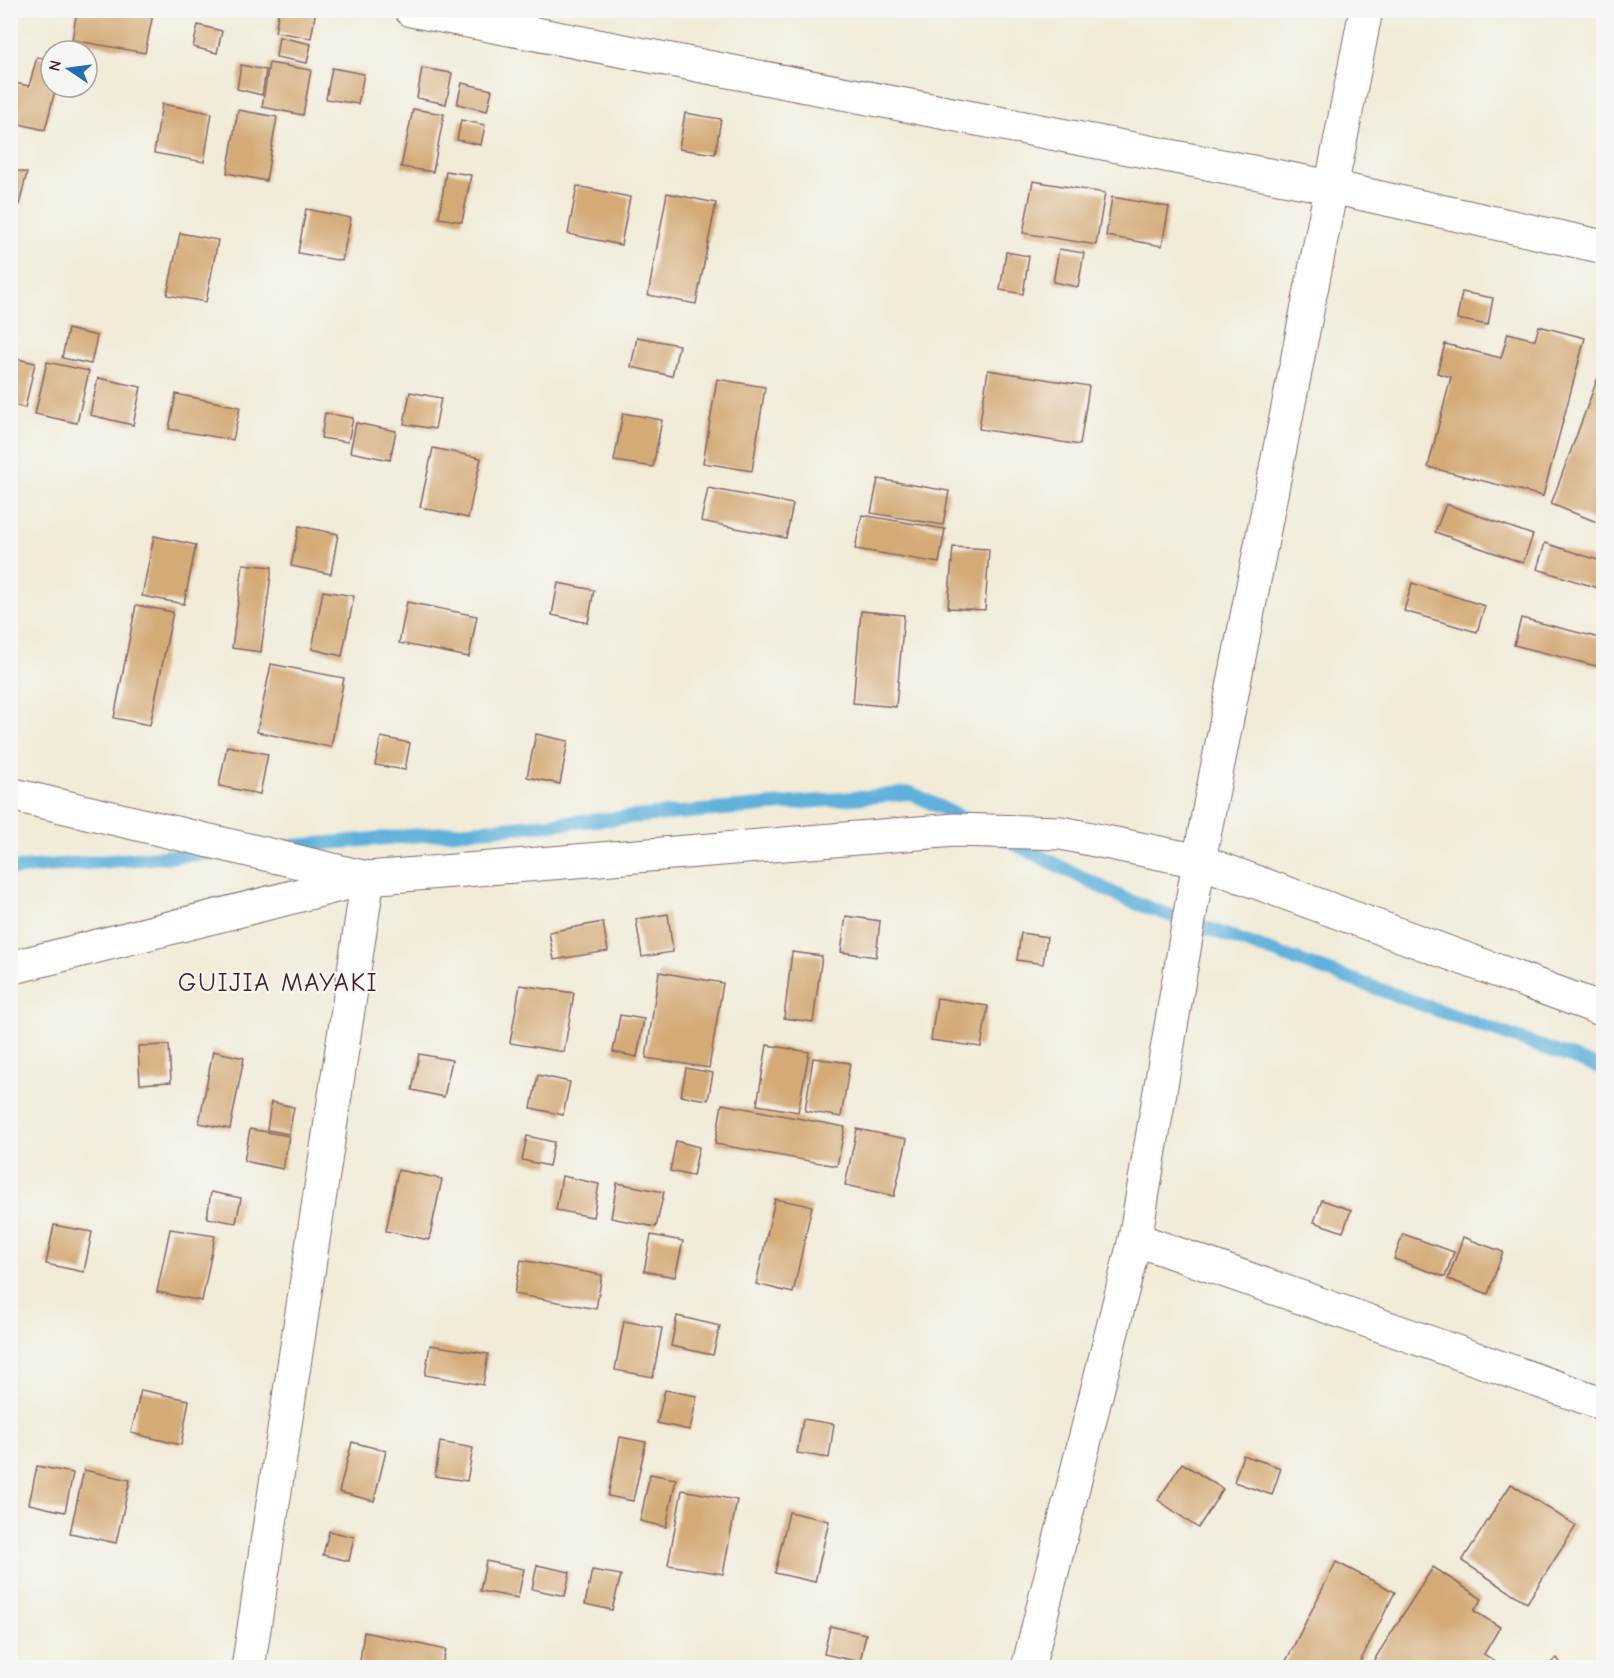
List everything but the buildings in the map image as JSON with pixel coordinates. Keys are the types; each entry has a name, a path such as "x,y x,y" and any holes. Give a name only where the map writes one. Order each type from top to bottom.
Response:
{"street":[{"path":"411,10 1331,187 1604,246"},
{"path":"1028,1668 1135,1239 1199,861 1366,10"},
{"path":"10,794 368,878"},
{"path":"10,968 368,878 955,830 1061,833 1199,861 1604,1010"},
{"path":"248,1668 368,878"},
{"path":"1135,1239 1604,1404"}],"waterway":[{"path":"282,847 911,793 968,821"},
{"path":"1007,840 1127,900 1604,1069"},
{"path":"10,869 212,853"}],"district":[{"name":"GUIJIA MAYAKI","path":"278,983"}]}
